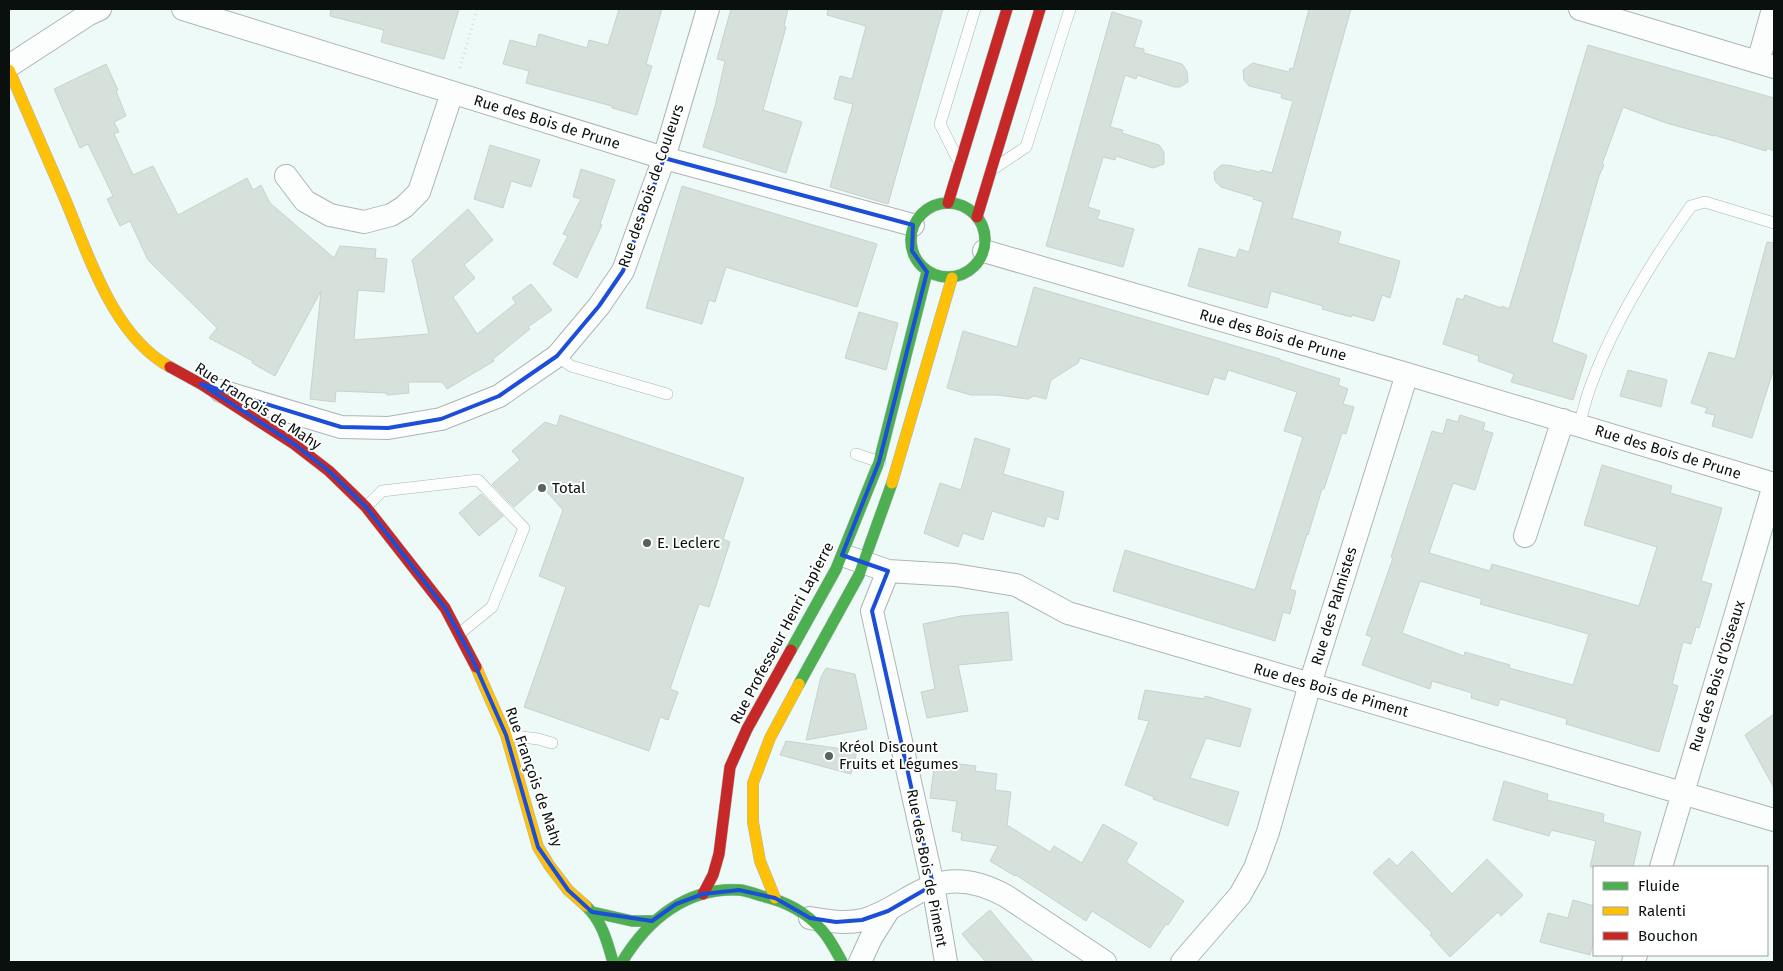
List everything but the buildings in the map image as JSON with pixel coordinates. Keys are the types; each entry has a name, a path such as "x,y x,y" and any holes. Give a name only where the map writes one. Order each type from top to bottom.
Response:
{"main road":[{"path":"948,203 1007,9"},
{"path":"977,216 1040,9"},
{"name":"Rue François de Mahy","path":"9,68 106,298 133,336 163,363 201,384 294,444 329,471 366,507 445,608 471,656 506,735 538,847 568,890 592,912 605,933 613,962"},
{"path":"948,203 959,204 969,209 977,216 984,233 984,251 979,261 972,269 952,278 939,277 927,272 917,263 912,251 910,238 913,225 919,216 938,204 948,203"},
{"name":"Rue Professeur Henri Lapierre","path":"703,894 713,874 719,854 730,767 747,728 784,664 842,555 879,462 927,272"},
{"path":"775,898 760,861 753,822 754,783 770,738 864,563 897,469 952,278"},
{"path":"622,962 633,942 652,921 676,904 703,894 739,890 775,898 793,906 810,918 832,943 842,962"},
{"name":"Rue François de Mahy","path":"592,912 632,921 652,921"}],"street":[{"path":"9,68 89,14 100,9"},
{"name":"Rue des Bois de Prune","path":"183,9 220,14 452,93 664,158 913,225"},
{"name":"Rue des Bois de Couleurs","path":"201,384 341,427 388,428 441,419 499,396 557,356 600,306 623,271 664,158 708,9"},
{"path":"1580,9 1766,64 1773,9"},
{"path":"286,176 305,201 330,215 364,222 391,215 404,207 419,192 452,93"},
{"name":"Rue des Bois de Prune","path":"984,251 1407,374 1774,484"},
{"name":"Rue des Palmistes","path":"1182,962 1240,895 1255,868 1268,832 1310,684 1407,374"},
{"path":"1526,536 1571,423"},
{"name":"Rue des Bois d'Oiseaux","path":"1661,866 1774,484"},
{"name":"Rue des Bois de Piment","path":"842,555 888,571 955,575 1016,585 1068,613 1774,820"},
{"name":"Rue des Bois de Piment","path":"888,571 872,611 933,885 946,962"},
{"path":"810,918 836,922 862,920 888,911 933,885 971,882 990,887 1006,896 1105,962"},
{"path":"860,962 871,938 888,911"}],"lane":[{"path":"960,164 940,124 976,9"},
{"path":"991,171 1026,147 1070,9"},
{"path":"1571,423 1620,322 1671,234 1691,206 1705,202 1774,223"},
{"path":"557,356 570,366 667,394"},
{"path":"856,454 897,469"},
{"path":"366,507 382,491 478,480 524,528 492,607 459,634"},
{"path":"506,735 538,739 552,743"}],"path":[{"path":"452,93 477,9"}],"highlighted area":[{"path":"664,158 913,225 912,251 927,272 879,462 842,555 888,571 872,611 933,885 888,911 862,920 836,922 810,918 775,898 739,890 703,894 676,904 652,921 592,912 568,890 538,847 506,735 471,656 445,608 366,507 329,471 294,444 201,384 341,427 388,428 441,419 499,396 557,356 599,306 623,271"}],"traffic: fast":[{"path":"941,203 955,203 969,209 979,219 985,233 985,240 983,254 969,271 955,277 941,277 927,271 917,261 911,247 911,233 917,219 927,209 941,203"},
{"path":"791,650 836,569 879,462 927,272"},
{"path":"799,684 859,575 892,483"},
{"path":"622,962 644,932 671,909 686,900 721,890 749,892 795,908 816,924 825,934 842,962"},
{"path":"586,906 600,925 613,962"},
{"path":"592,912 632,921 652,921"}],"traffic: slow":[{"path":"9,70 105,293 133,336 150,353 170,367"},
{"path":"892,483 952,278"},
{"path":"476,667 506,735 538,847 568,890 586,906"},
{"path":"775,898 760,861 753,822 753,783 770,738 799,684"}],"traffic: jam":[{"path":"948,203 1007,9"},
{"path":"977,217 1040,9"},
{"path":"170,367 201,384 294,444 329,471 366,507 445,608 476,667"},
{"path":"703,894 713,875 719,854 730,767 747,729 791,650"}],"place":[{"name":"Total","path":"542,488"},
{"name":"E. Leclerc","path":"647,543"},
{"name":"Kréol Discount Fruits et Légumes","path":"829,756"}]}
